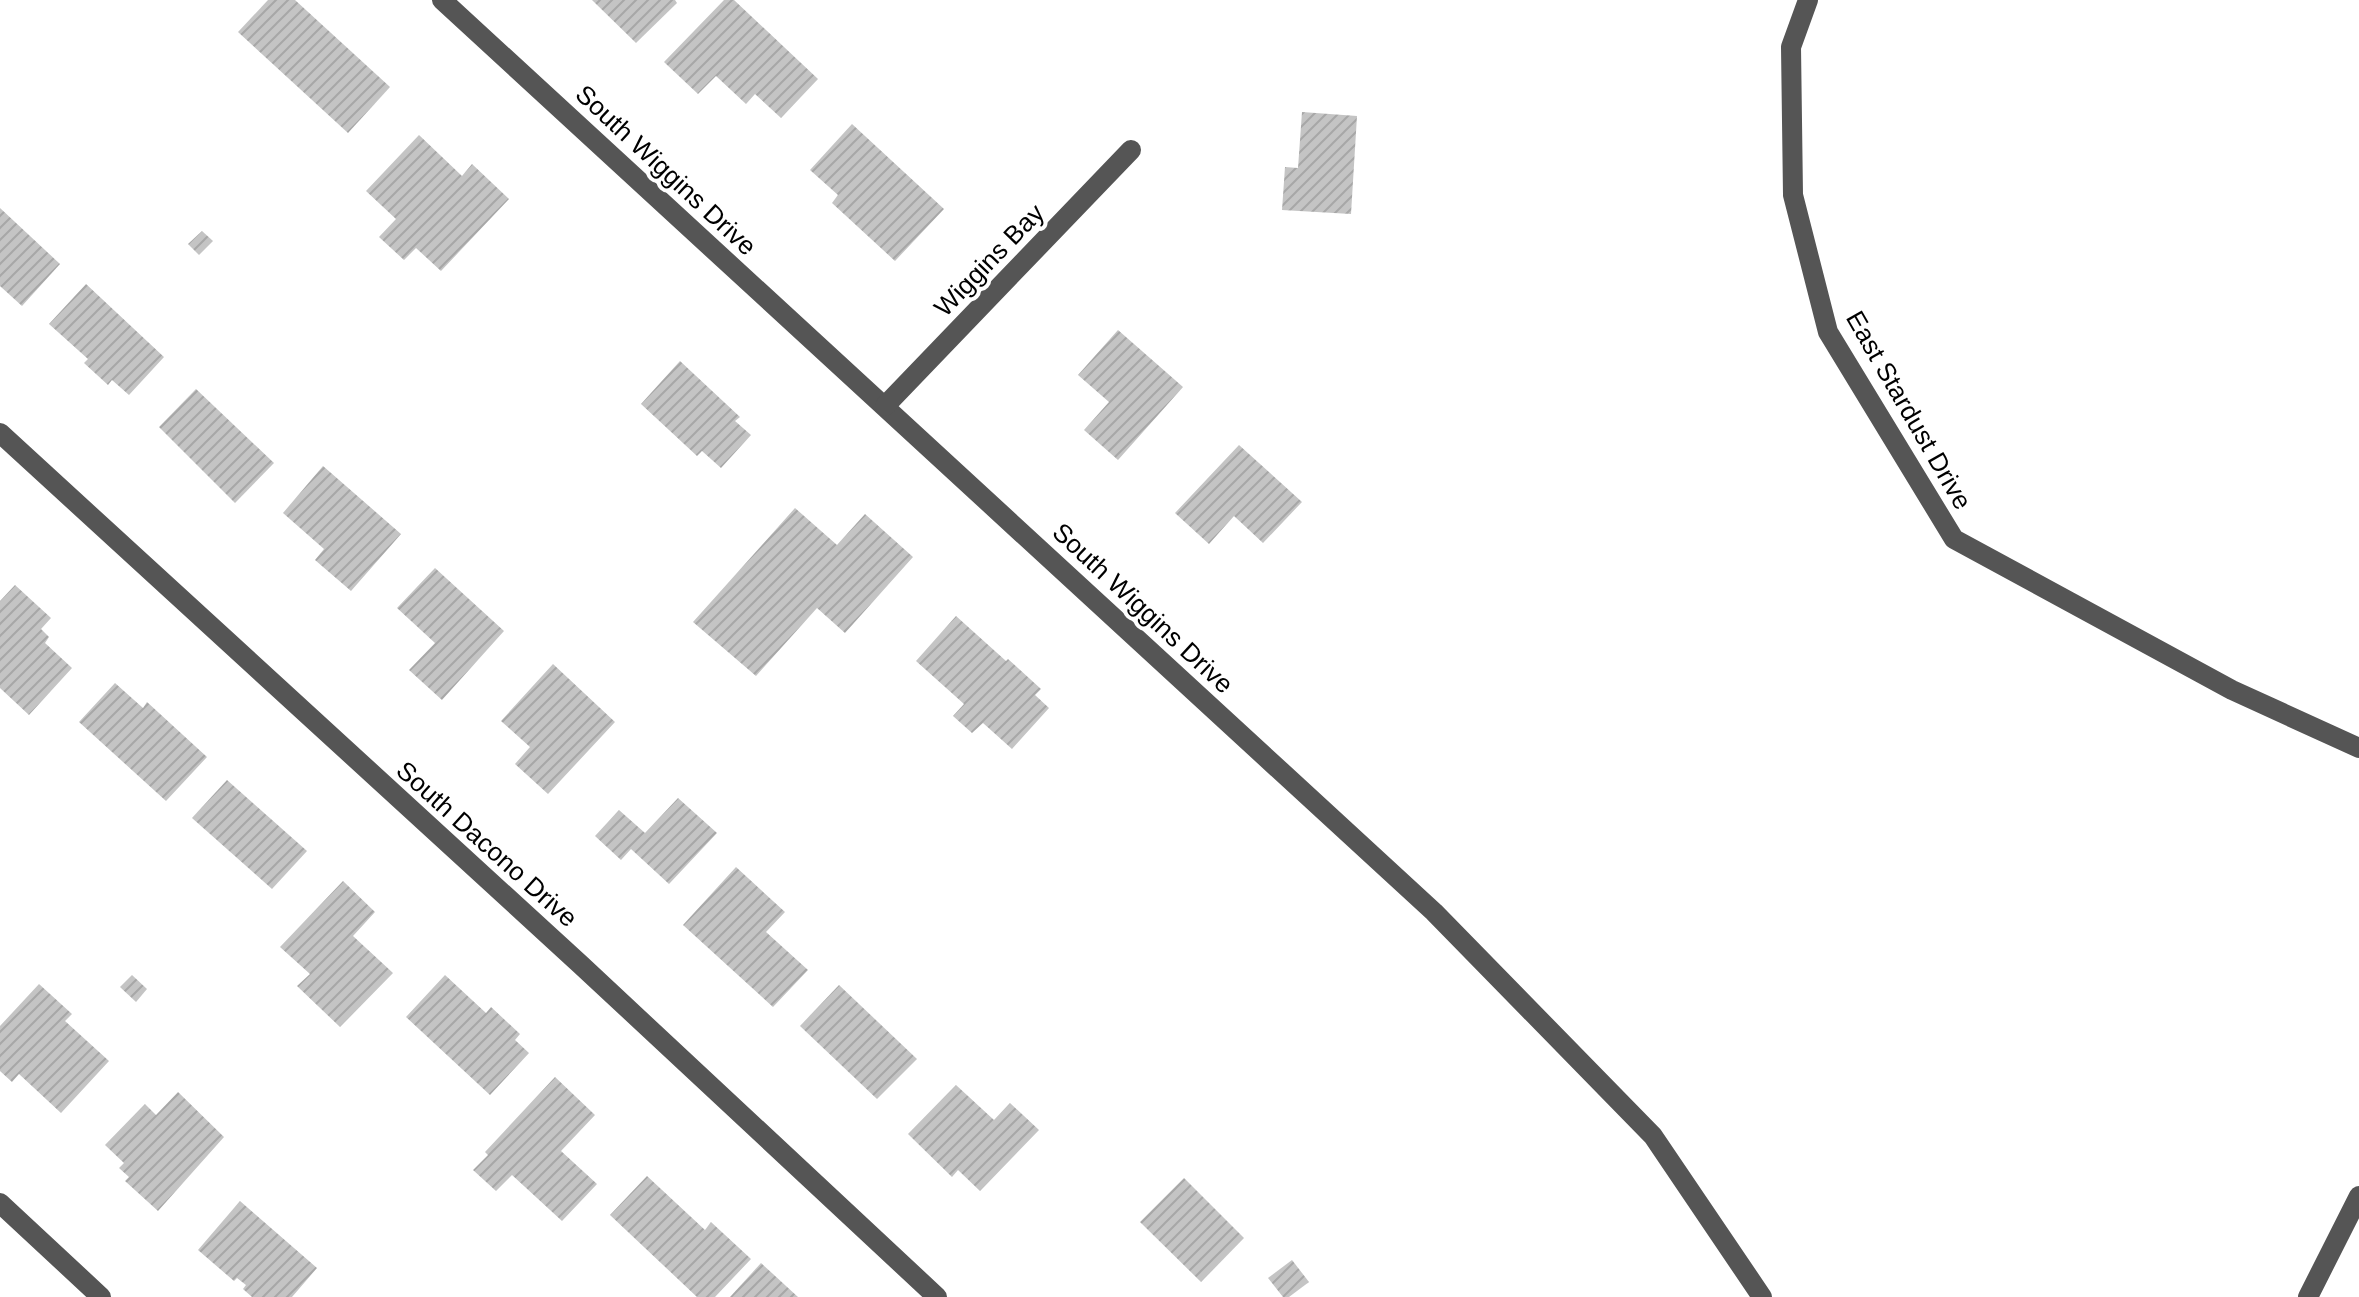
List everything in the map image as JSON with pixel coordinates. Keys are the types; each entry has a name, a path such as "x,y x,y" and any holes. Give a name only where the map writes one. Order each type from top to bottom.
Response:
{"street":[{"name":"South Wiggins Drive","path":"442,0 1434,912 1653,1136 1762,1297"},
{"name":"East Stardust Drive","path":"1808,0 1791,47 1793,195 1828,332 1954,539 2232,690 2359,748"},
{"name":"Wiggins Bay","path":"885,406 1131,150"},
{"name":"South Dacono Drive","path":"0,433 937,1297"},
{"path":"2308,1297 2359,1196"},
{"path":"0,1203 101,1297"}],"building":[{"path":"268,0 295,0 390,87 348,133 238,32"},
{"path":"592,0 675,0 677,3 636,43"},
{"path":"724,0 734,0 818,79 781,118 755,94 746,104 716,76 698,94 664,62"},
{"path":"1302,112 1357,116 1351,214 1282,210 1285,167 1298,168"},
{"path":"852,124 944,209 895,261 832,203 838,195 810,170"},
{"path":"419,135 462,176 472,164 509,199 441,271 416,248 404,260 379,237 396,219 366,191"},
{"path":"0,208 60,264 22,306 0,286"},
{"path":"202,231 213,241 199,255 188,244"},
{"path":"86,284 164,357 129,395 112,380 108,385 84,363 88,359 49,324"},
{"path":"1118,330 1183,387 1118,460 1084,430 1109,402 1078,375"},
{"path":"680,361 740,417 735,421 751,435 721,468 702,451 697,456 641,404"},
{"path":"196,389 274,463 235,503 159,427"},
{"path":"1239,445 1302,502 1263,543 1234,516 1209,544 1175,513"},
{"path":"323,466 401,534 351,591 315,560 324,549 283,513"},
{"path":"795,508 837,545 865,514 913,557 845,633 817,608 756,676 693,622"},
{"path":"435,568 504,631 442,700 409,670 435,643 397,608"},
{"path":"15,585 51,618 41,629 49,637 45,643 72,668 29,715 0,688 0,601"},
{"path":"956,616 1041,689 1035,695 1049,708 1012,749 983,723 972,733 953,716 964,704 916,661"},
{"path":"553,664 615,722 548,794 515,764 530,747 501,721"},
{"path":"115,683 143,708 147,702 207,757 166,801 79,722"},
{"path":"227,780 307,851 272,889 192,818"},
{"path":"678,798 717,833 669,884 631,849 621,860 595,836 619,810 645,833"},
{"path":"736,867 785,912 766,932 808,970 773,1007 683,925"},
{"path":"343,881 375,912 353,936 393,973 340,1027 297,986 310,974 280,947"},
{"path":"132,975 147,989 136,1002 120,987"},
{"path":"445,975 486,1013 491,1007 520,1034 515,1040 529,1053 490,1095 406,1017"},
{"path":"39,984 72,1014 65,1021 109,1061 61,1113 19,1074 12,1082 0,1071 0,1026"},
{"path":"839,985 917,1059 877,1099 800,1026"},
{"path":"555,1077 595,1115 561,1151 597,1184 562,1221 512,1175 496,1191 473,1170 488,1155 485,1152"},
{"path":"956,1085 994,1120 1010,1103 1039,1130 980,1191 958,1170 952,1177 908,1134"},
{"path":"178,1092 224,1137 158,1211 125,1181 129,1177 119,1168 124,1163 105,1145 145,1104 156,1115"},
{"path":"647,1176 705,1230 711,1222 751,1259 715,1297 697,1297 610,1215"},
{"path":"1184,1178 1244,1238 1201,1282 1140,1222"},
{"path":"240,1201 317,1268 292,1297 252,1297 243,1289 246,1285 237,1278 234,1281 198,1250"},
{"path":"1292,1260 1309,1282 1289,1297 1283,1297 1268,1278"},
{"path":"761,1263 798,1297 730,1297"}]}
